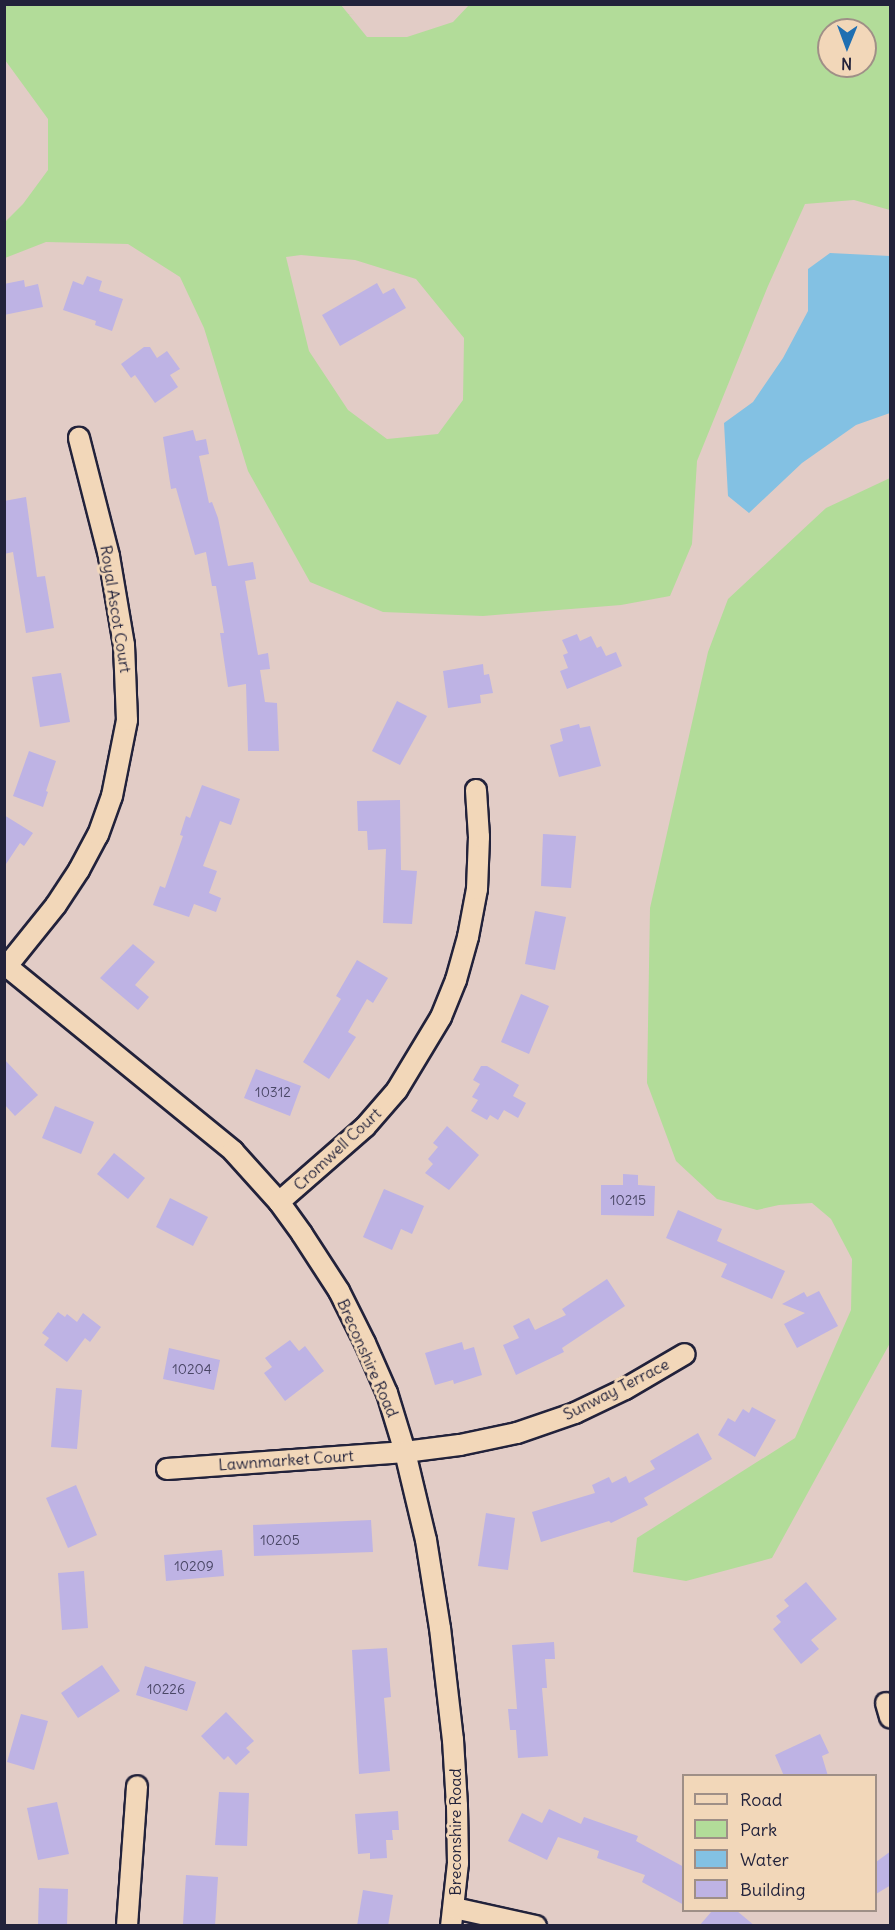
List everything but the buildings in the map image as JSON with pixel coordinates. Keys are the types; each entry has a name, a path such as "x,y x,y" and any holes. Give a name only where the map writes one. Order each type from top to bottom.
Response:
{"street":[{"name":"Royal Ascot Court","path":"6,965 56,905 98,835 112,796 127,720 124,645 109,556 79,438"},
{"name":"Cromwell Court","path":"279,1202 330,1160 372,1119 397,1090 441,1017 456,980 468,937 477,889 476,790"},
{"name":"Breconshire Road","path":"6,965 232,1151 279,1202 339,1291 387,1393 405,1452 426,1540 453,1740 458,1863 453,1917"},
{"name":"Sunway Terrace","path":"405,1452 460,1445 517,1433 575,1413 625,1389 685,1354"},
{"name":"Lawnmarket Court","path":"167,1468 405,1452"},
{"path":"127,1926 137,1786"},
{"path":"453,1917 536,1926"}],"green space":[{"path":"5,4 341,5 367,37 407,37 453,22 469,5 890,5 890,210 854,200 805,204 768,286 697,461 692,544 670,596 621,605 483,616 383,612 310,582 248,471 204,328 180,277 128,244 46,242 5,258 5,222 23,204 48,170 48,119 5,60","holes":["301,255 355,260 416,279 464,338 463,400 438,434 387,439 348,410 309,351 286,257"]},
{"path":"890,478 890,1343 772,1558 686,1581 633,1572 637,1538 795,1438 851,1310 852,1259 831,1219 812,1203 779,1205 757,1210 717,1199 676,1161 647,1083 650,908 708,652 728,599 826,508"}],"water":[{"path":"830,253 890,256 890,413 856,425 802,463 749,513 728,496 724,423 753,402 783,358 808,311 808,269"}]}
